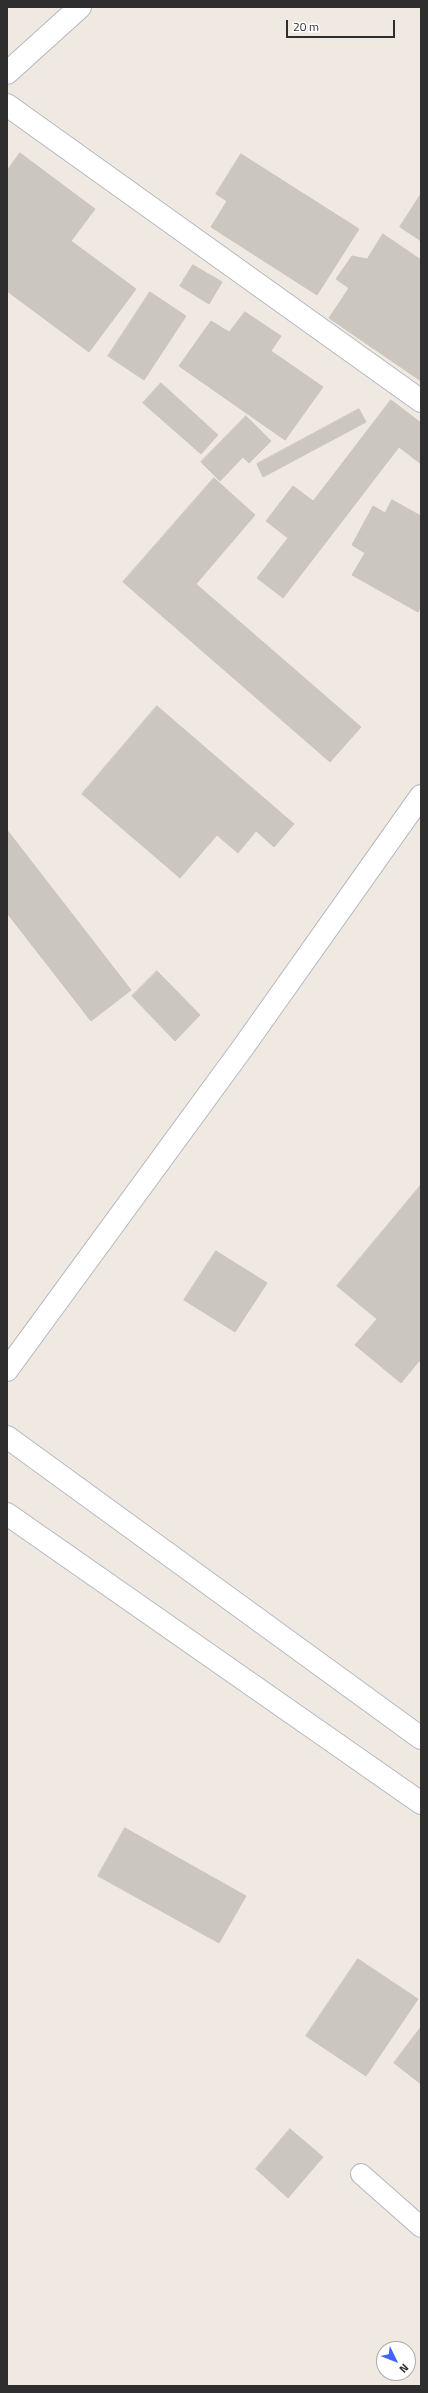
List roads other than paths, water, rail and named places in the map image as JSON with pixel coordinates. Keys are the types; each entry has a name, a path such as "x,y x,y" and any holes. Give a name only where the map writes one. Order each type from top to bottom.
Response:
{"street":[{"path":"7,74 80,7"},
{"path":"7,105 421,401"},
{"path":"7,1370 244,1046 421,796"},
{"path":"7,1437 421,1738"},
{"path":"7,1514 421,1803"}],"lane":[{"path":"362,2174 421,2227"}]}
